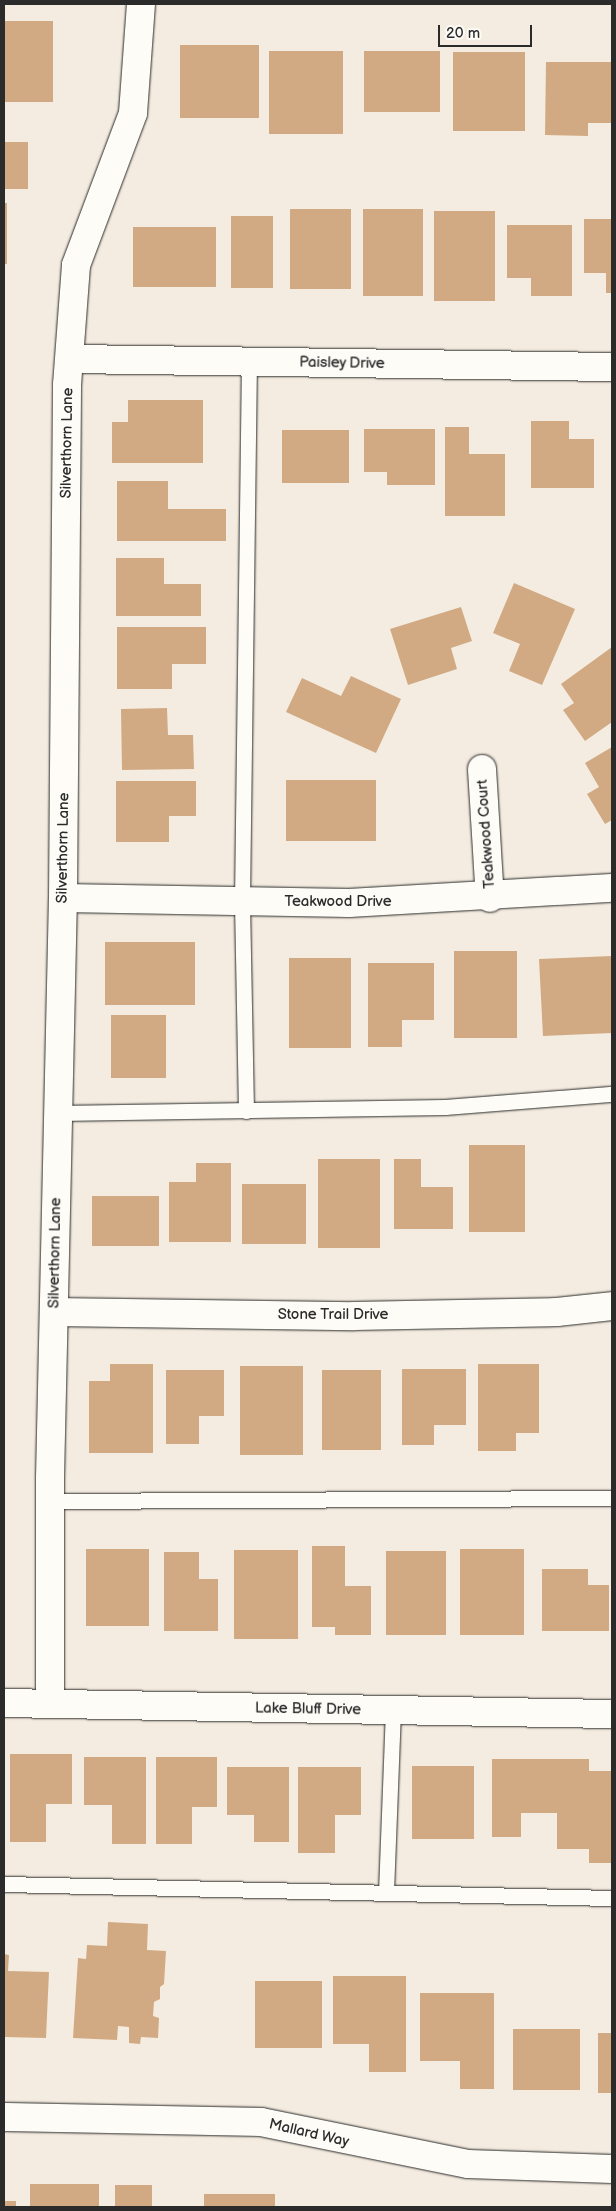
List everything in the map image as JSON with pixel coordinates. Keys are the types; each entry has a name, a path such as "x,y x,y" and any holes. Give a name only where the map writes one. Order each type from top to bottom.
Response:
{"street":[{"name":"Silverthorn Lane","path":"50,1704 50,1502 63,898 67,385 72,359 76,265 133,113 141,4"},
{"name":"Paisley Drive","path":"72,359 612,367"},
{"name":"Teakwood Court","path":"482,770 490,898"},
{"name":"Teakwood Drive","path":"63,898 349,904 490,898 612,888"},
{"name":"Stone Trail Drive","path":"54,1312 354,1316 557,1312 612,1306"},
{"name":"Lake Bluff Drive","path":"4,1703 612,1714"},
{"name":"Mallard Way","path":"4,2117 261,2122 468,2164 612,2169"}],"lane":[{"path":"246,1111 242,901 249,361"},
{"path":"58,1113 445,1108 612,1094"},
{"path":"50,1502 612,1498"},
{"path":"386,1892 394,1710"},
{"path":"4,1884 612,1898"}],"building":[{"path":"4,21 53,21 53,102 4,102"},
{"path":"180,45 259,45 259,118 180,118"},
{"path":"269,51 343,51 343,134 269,134"},
{"path":"364,51 440,51 440,112 364,112"},
{"path":"453,52 525,52 525,131 453,131"},
{"path":"546,62 612,62 612,123 588,123 588,136 545,135"},
{"path":"4,142 28,142 28,189 4,189"},
{"path":"4,203 7,203 7,264 4,264"},
{"path":"290,209 351,209 351,289 290,289"},
{"path":"363,209 423,209 423,296 363,296"},
{"path":"434,211 495,211 495,301 434,301"},
{"path":"231,216 273,216 273,288 231,288"},
{"path":"584,219 612,219 612,293 606,293 606,273 584,273"},
{"path":"507,225 572,225 572,296 531,296 531,278 507,278"},
{"path":"133,227 216,227 216,287 133,287"},
{"path":"128,400 203,400 203,463 112,463 112,422 128,422"},
{"path":"531,421 569,421 569,439 594,439 594,488 531,488"},
{"path":"445,427 469,427 469,454 505,454 505,516 445,516"},
{"path":"364,429 435,429 435,485 387,485 387,472 364,472"},
{"path":"282,430 349,430 349,483 282,483"},
{"path":"117,481 168,481 168,509 226,509 226,541 117,541"},
{"path":"116,558 164,558 164,584 201,584 201,616 116,616"},
{"path":"514,583 575,609 542,685 509,671 520,644 493,633"},
{"path":"461,607 472,641 451,648 457,669 408,685 390,629"},
{"path":"117,627 206,627 206,664 172,664 172,689 117,689"},
{"path":"612,647 612,722 585,741 563,710 574,703 561,684"},
{"path":"351,676 401,699 376,753 286,712 302,678 341,696"},
{"path":"167,708 168,735 193,735 194,769 122,770 121,709"},
{"path":"612,747 612,820 605,824 587,794 599,787 585,763"},
{"path":"286,780 376,780 376,841 286,841"},
{"path":"116,781 196,781 196,816 169,816 169,842 116,842"},
{"path":"105,942 195,942 195,1005 105,1005"},
{"path":"454,951 517,951 517,1038 454,1038"},
{"path":"612,956 612,1033 543,1036 539,959"},
{"path":"289,958 351,958 351,1048 289,1048"},
{"path":"368,963 434,963 434,1020 402,1020 402,1047 368,1047"},
{"path":"111,1015 166,1015 166,1078 111,1078"},
{"path":"469,1145 525,1145 525,1232 469,1232"},
{"path":"318,1159 380,1159 380,1248 318,1248"},
{"path":"394,1159 421,1159 421,1187 453,1187 453,1229 394,1229"},
{"path":"196,1163 231,1163 231,1242 169,1242 169,1182 196,1182"},
{"path":"242,1184 306,1184 306,1244 242,1244"},
{"path":"92,1196 159,1196 159,1246 92,1246"},
{"path":"110,1364 153,1364 153,1453 89,1453 89,1381 110,1381"},
{"path":"478,1364 539,1364 539,1433 516,1433 516,1451 478,1451"},
{"path":"240,1366 303,1366 303,1455 240,1455"},
{"path":"402,1369 466,1369 466,1425 434,1425 434,1445 402,1445"},
{"path":"166,1370 224,1370 224,1416 199,1416 199,1444 166,1444"},
{"path":"322,1370 381,1370 381,1450 322,1450"},
{"path":"312,1546 345,1546 345,1586 371,1586 371,1635 335,1635 335,1627 312,1627"},
{"path":"86,1549 149,1549 149,1626 86,1626"},
{"path":"460,1549 524,1549 524,1635 460,1635"},
{"path":"234,1550 298,1550 298,1639 234,1639"},
{"path":"386,1551 446,1551 446,1635 386,1635"},
{"path":"164,1552 199,1552 199,1579 218,1579 218,1631 164,1631"},
{"path":"542,1569 588,1569 588,1585 609,1585 609,1631 542,1631"},
{"path":"10,1754 72,1754 72,1804 46,1804 46,1842 10,1842"},
{"path":"84,1757 146,1757 146,1844 112,1844 112,1805 84,1805"},
{"path":"156,1757 217,1757 217,1807 192,1807 192,1844 156,1844"},
{"path":"492,1759 589,1759 589,1771 612,1771 612,1863 589,1863 589,1849 557,1849 557,1813 521,1813 521,1837 492,1837"},
{"path":"412,1766 474,1766 474,1839 412,1839"},
{"path":"227,1767 289,1767 289,1842 254,1842 254,1815 227,1815"},
{"path":"298,1767 361,1767 361,1815 335,1815 335,1853 298,1853"},
{"path":"108,1922 148,1924 147,1950 166,1951 164,1984 160,1987 160,1999 154,2002 153,2016 159,2018 158,2038 141,2037 140,2044 129,2043 129,2027 118,2026 117,2040 73,2038 78,1958 86,1959 87,1945 107,1946"},
{"path":"4,1954 9,1955 8,1971 49,1972 46,2038 4,2037"},
{"path":"333,1976 406,1976 406,2072 369,2072 369,2044 333,2044"},
{"path":"255,1981 322,1981 322,2048 255,2048"},
{"path":"420,1993 494,1993 494,2089 460,2089 460,2061 420,2061"},
{"path":"513,2029 580,2029 580,2090 513,2090"},
{"path":"598,2033 612,2033 612,2093 598,2093"},
{"path":"30,2184 99,2184 99,2207 30,2207"},
{"path":"115,2185 152,2185 152,2207 115,2207"},
{"path":"204,2194 275,2194 275,2207 204,2207"},
{"path":"4,2201 16,2201 16,2207 4,2207"}]}
